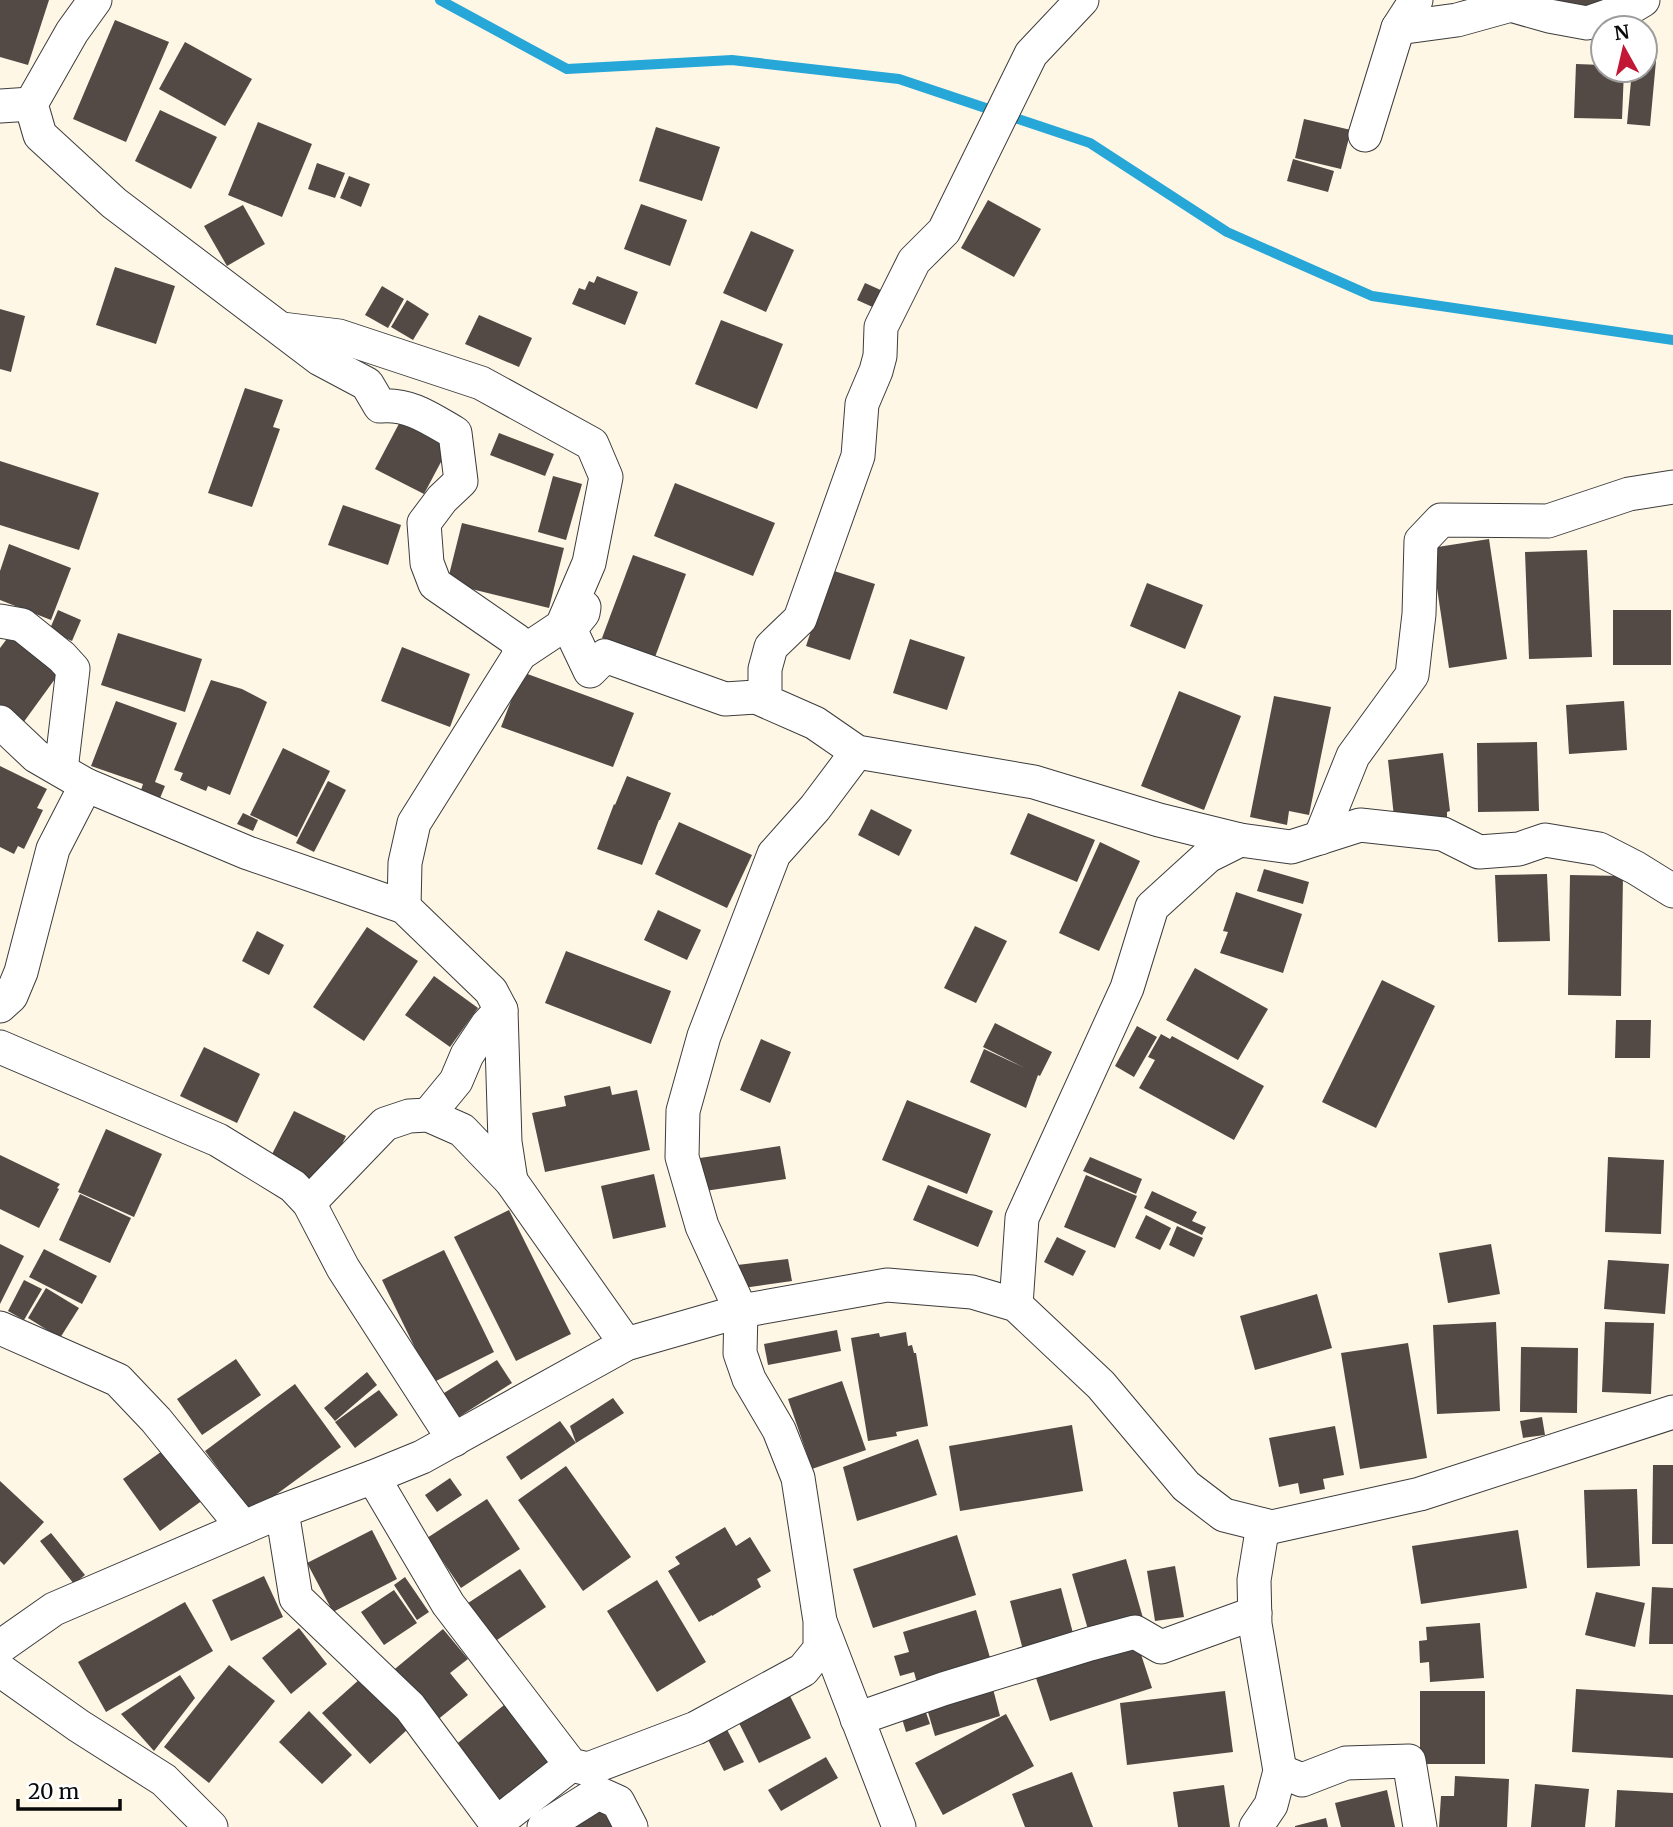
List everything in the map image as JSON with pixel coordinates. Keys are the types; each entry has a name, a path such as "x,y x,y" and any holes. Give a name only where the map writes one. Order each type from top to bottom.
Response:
{"street":[{"path":"95,0 15,105 40,135 114,203 320,359 367,384 380,405 412,408 455,433 461,481 442,499 424,523 427,563 435,584 516,640 520,654"},
{"path":"756,697 765,691 765,669 771,647 800,619 858,456 862,404 880,356 881,327 914,261 944,231 1031,54 1082,0"},
{"path":"1366,135 1398,28 1416,0"},
{"path":"1398,28 1457,20 1502,3 1587,23 1628,9 1643,0"},
{"path":"280,329 339,336 481,383 592,444 606,477 589,563 583,613 570,629 590,671 605,656 725,699 756,697 816,723 857,752 1034,782 1159,820 1240,840 1292,847 1360,825 1443,834 1479,852 1518,849 1545,841 1599,849 1673,891"},
{"path":"1320,838 1353,756 1412,675 1419,614 1421,541 1441,520 1548,521 1629,494 1673,487"},
{"path":"404,907 405,863 414,823 520,654 562,626 589,563"},
{"path":"0,621 22,625 73,669 73,777 22,972 11,996 0,1006"},
{"path":"0,722 36,756 73,777 248,853 404,907 491,991 501,1010 505,1142 511,1181"},
{"path":"373,1478 448,1604 571,1765 588,1769 696,1728 803,1670 820,1649 820,1621 798,1478 779,1430 749,1380 740,1353 741,1311 702,1226 682,1157 683,1111 704,1036 775,854 815,808 857,752"},
{"path":"1016,1304 1022,1218 1127,988 1152,906 1208,856 1240,840"},
{"path":"428,1115 456,1081 467,1055 487,1025 501,1010"},
{"path":"0,1047 218,1140 293,1186 310,1203 343,1268 454,1440"},
{"path":"310,1203 385,1124 409,1116 428,1115 462,1130 511,1181 625,1343"},
{"path":"0,1647 54,1609 243,1527 422,1457 625,1343 741,1311 887,1285 972,1292 1016,1304 1101,1385 1186,1486 1224,1515 1272,1527 1420,1494 1673,1412"},
{"path":"0,1328 118,1380 156,1420 243,1527"},
{"path":"282,1511 296,1598 410,1707 498,1825 571,1765"},
{"path":"1256,1827 1270,1805 1280,1772 1255,1624 1254,1580 1263,1525"},
{"path":"857,1719 943,1689 1135,1632 1161,1647 1255,1613"},
{"path":"820,1621 899,1827"},
{"path":"0,1670 79,1726 164,1780 211,1827"},
{"path":"1280,1772 1302,1780 1346,1763 1409,1761 1420,1827"},
{"path":"544,1827 598,1793 618,1802 631,1827"}],"building":[{"path":"0,0 49,0 28,65 0,57"},
{"path":"1540,0 1602,0 1602,6 1540,6"},
{"path":"115,20 169,42 126,142 73,119"},
{"path":"185,42 252,79 225,126 159,89"},
{"path":"1576,64 1589,64 1589,84 1623,84 1622,119 1574,118"},
{"path":"1631,84 1654,84 1650,126 1627,124"},
{"path":"160,110 217,137 191,189 135,161"},
{"path":"1304,119 1351,130 1341,169 1295,158"},
{"path":"258,122 312,144 282,217 228,195"},
{"path":"656,127 720,147 702,201 639,181"},
{"path":"1293,159 1334,171 1328,192 1287,181"},
{"path":"317,163 345,173 335,198 308,189"},
{"path":"349,176 370,184 361,207 340,198"},
{"path":"988,200 1041,229 1014,277 961,248"},
{"path":"641,204 687,220 670,266 624,249"},
{"path":"243,205 265,244 227,266 204,226"},
{"path":"751,231 794,250 766,312 723,293"},
{"path":"115,267 175,286 156,344 96,325"},
{"path":"597,276 638,292 625,325 572,304 579,288 585,290 589,281 594,283"},
{"path":"865,283 885,292 877,309 857,300"},
{"path":"382,286 404,299 388,328 365,315"},
{"path":"407,300 429,314 413,340 391,327"},
{"path":"0,309 25,316 11,372 0,369"},
{"path":"479,315 532,338 519,367 465,344"},
{"path":"721,320 783,344 757,409 695,384"},
{"path":"245,388 283,400 273,427 280,429 252,507 208,493"},
{"path":"402,418 451,443 424,494 375,469"},
{"path":"499,433 554,454 545,476 490,455"},
{"path":"0,461 99,493 79,550 0,525"},
{"path":"553,476 582,484 566,540 538,532"},
{"path":"675,483 775,523 753,576 654,536"},
{"path":"343,505 401,525 388,565 328,545"},
{"path":"462,523 564,548 549,608 447,583"},
{"path":"1489,539 1507,659 1449,668 1431,548"},
{"path":"9,544 71,568 51,620 0,600 0,571"},
{"path":"1587,550 1592,657 1529,659 1525,552"},
{"path":"633,555 686,574 655,657 602,638"},
{"path":"831,570 875,584 850,660 806,646"},
{"path":"1147,583 1203,605 1185,649 1130,626"},
{"path":"58,610 81,620 72,641 49,631"},
{"path":"1613,610 1671,610 1671,665 1613,665"},
{"path":"118,633 202,659 185,712 101,685"},
{"path":"9,636 60,672 23,723 0,706 0,648"},
{"path":"910,639 965,657 947,710 893,693"},
{"path":"402,647 470,674 450,727 381,701"},
{"path":"522,672 634,713 613,767 501,727"},
{"path":"211,680 242,689 267,702 230,795 208,786 206,791 180,780 183,773 174,770"},
{"path":"1179,691 1241,716 1204,810 1141,786"},
{"path":"1274,696 1331,707 1309,815 1289,811 1287,825 1250,817"},
{"path":"116,701 177,723 155,782 165,786 158,803 139,796 143,784 91,766"},
{"path":"1624,701 1627,750 1569,754 1566,705"},
{"path":"1537,742 1539,811 1478,812 1477,743"},
{"path":"283,748 330,771 297,837 250,815"},
{"path":"1443,753 1450,811 1447,812 1447,821 1394,817 1388,760"},
{"path":"0,766 47,789 37,808 43,810 24,849 18,846 14,854 0,847"},
{"path":"627,776 671,793 642,865 597,849"},
{"path":"328,781 346,790 314,852 296,843"},
{"path":"871,809 912,830 899,856 858,835"},
{"path":"243,813 258,820 253,831 237,824"},
{"path":"1028,813 1095,840 1077,882 1010,854"},
{"path":"679,822 752,855 727,908 655,874"},
{"path":"1100,842 1140,861 1099,951 1059,933"},
{"path":"1264,869 1309,882 1303,904 1257,891"},
{"path":"1547,874 1550,941 1498,942 1495,875"},
{"path":"1570,875 1623,876 1621,996 1568,995"},
{"path":"1236,892 1302,914 1283,973 1220,953 1228,932 1223,931"},
{"path":"658,910 701,930 687,960 644,940"},
{"path":"975,926 1007,941 976,1003 944,988"},
{"path":"367,927 418,961 364,1041 313,1007"},
{"path":"257,931 284,945 269,975 242,961"},
{"path":"566,951 671,991 651,1044 545,1003"},
{"path":"1195,968 1268,1009 1238,1060 1166,1020"},
{"path":"434,976 478,1008 450,1047 405,1015"},
{"path":"1382,980 1435,1006 1376,1128 1322,1102"},
{"path":"1616,1020 1651,1020 1650,1058 1615,1058"},
{"path":"995,1023 1052,1052 1040,1076 1038,1075 1026,1108 970,1082 984,1049 1025,1068 983,1047"},
{"path":"1137,1026 1157,1037 1134,1077 1115,1066"},
{"path":"1161,1034 1170,1039 1172,1036 1264,1086 1234,1140 1139,1088 1155,1060 1148,1057"},
{"path":"761,1039 791,1052 770,1103 740,1090"},
{"path":"204,1047 260,1074 237,1123 180,1096"},
{"path":"610,1086 612,1095 637,1090 650,1150 545,1172 532,1113 566,1106 564,1096"},
{"path":"907,1100 991,1134 967,1194 882,1160"},
{"path":"294,1111 346,1136 320,1190 267,1164"},
{"path":"106,1129 162,1154 134,1217 78,1192"},
{"path":"780,1146 786,1179 698,1192 693,1159"},
{"path":"0,1155 60,1184 39,1228 0,1209"},
{"path":"1090,1157 1142,1179 1136,1194 1083,1171"},
{"path":"1608,1157 1664,1160 1661,1234 1605,1232"},
{"path":"654,1174 666,1227 613,1239 601,1186"},
{"path":"1086,1175 1137,1196 1115,1248 1064,1227"},
{"path":"928,1185 993,1211 978,1247 913,1220"},
{"path":"1152,1191 1197,1212 1192,1221 1206,1227 1202,1235 1144,1208"},
{"path":"80,1194 131,1218 110,1263 59,1240"},
{"path":"509,1210 571,1334 516,1361 454,1237"},
{"path":"1146,1215 1171,1228 1160,1250 1135,1238"},
{"path":"1177,1226 1203,1238 1194,1257 1169,1245"},
{"path":"1057,1237 1086,1251 1073,1276 1044,1262"},
{"path":"0,1244 24,1256 0,1304"},
{"path":"1491,1244 1500,1294 1448,1303 1439,1253"},
{"path":"44,1249 97,1276 82,1304 29,1277"},
{"path":"444,1250 494,1352 432,1383 382,1280"},
{"path":"788,1259 792,1281 723,1291 721,1267"},
{"path":"1608,1260 1669,1264 1665,1314 1604,1309"},
{"path":"24,1280 42,1289 24,1320 8,1311"},
{"path":"46,1288 79,1308 60,1338 28,1318"},
{"path":"1317,1294 1332,1348 1255,1370 1240,1316"},
{"path":"1496,1322 1500,1411 1437,1414 1433,1325"},
{"path":"1605,1322 1654,1323 1651,1394 1602,1392"},
{"path":"837,1330 841,1351 768,1365 764,1344"},
{"path":"906,1332 908,1346 912,1345 916,1353 928,1426 896,1432 897,1436 868,1441 851,1338 879,1333 880,1337"},
{"path":"1408,1343 1427,1458 1360,1469 1341,1353"},
{"path":"1521,1347 1578,1348 1577,1413 1520,1412"},
{"path":"236,1359 261,1395 202,1435 177,1399"},
{"path":"497,1360 512,1383 451,1422 436,1398"},
{"path":"367,1372 377,1385 335,1421 324,1408"},
{"path":"842,1381 866,1450 812,1469 788,1399"},
{"path":"295,1384 341,1447 251,1513 205,1451"},
{"path":"379,1390 398,1415 355,1448 335,1422"},
{"path":"613,1398 624,1413 576,1443 570,1426"},
{"path":"1542,1417 1545,1435 1523,1438 1520,1421"},
{"path":"560,1421 576,1443 521,1480 506,1457"},
{"path":"1072,1425 1083,1491 960,1511 949,1446"},
{"path":"1335,1426 1344,1475 1323,1479 1325,1489 1300,1494 1298,1483 1279,1487 1269,1438"},
{"path":"918,1439 937,1495 857,1521 843,1467"},
{"path":"165,1449 203,1500 160,1531 123,1479"},
{"path":"1653,1465 1673,1465 1673,1544 1652,1544"},
{"path":"566,1466 631,1557 583,1591 518,1500"},
{"path":"450,1478 462,1495 437,1512 425,1495"},
{"path":"0,1481 44,1522 4,1565 0,1561"},
{"path":"1637,1489 1640,1566 1587,1568 1584,1490"},
{"path":"487,1499 520,1549 461,1588 427,1538"},
{"path":"725,1527 736,1546 750,1537 771,1571 757,1579 761,1587 699,1622 668,1571 680,1564 675,1557"},
{"path":"372,1530 397,1579 333,1612 307,1563"},
{"path":"1518,1530 1527,1588 1421,1604 1412,1546"},
{"path":"51,1533 85,1575 74,1584 40,1541"},
{"path":"957,1535 976,1595 873,1628 853,1569"},
{"path":"1126,1559 1143,1618 1089,1633 1072,1574"},
{"path":"1175,1566 1184,1617 1155,1621 1147,1571"},
{"path":"520,1569 546,1607 491,1644 465,1605"},
{"path":"264,1576 283,1617 231,1641 212,1600"},
{"path":"405,1577 429,1612 417,1620 394,1585"},
{"path":"657,1580 706,1662 657,1692 607,1611"},
{"path":"1652,1587 1673,1588 1673,1644 1649,1644"},
{"path":"1061,1588 1074,1637 1023,1650 1010,1601"},
{"path":"394,1590 417,1623 384,1645 361,1612"},
{"path":"1596,1592 1645,1603 1635,1647 1585,1635"},
{"path":"185,1602 213,1651 106,1712 78,1662"},
{"path":"976,1610 991,1661 917,1683 914,1672 900,1676 894,1656 909,1652 903,1632"},
{"path":"1480,1623 1484,1678 1430,1682 1429,1662 1420,1663 1419,1641 1427,1640 1426,1627"},
{"path":"299,1628 327,1664 291,1694 262,1658"},
{"path":"443,1629 468,1659 450,1673 468,1695 436,1721 390,1673"},
{"path":"1136,1639 1152,1688 1050,1721 1034,1672"},
{"path":"229,1665 275,1701 209,1783 164,1747"},
{"path":"180,1675 195,1698 154,1751 121,1714"},
{"path":"361,1678 408,1729 370,1764 322,1713"},
{"path":"991,1681 1000,1716 935,1736 925,1702"},
{"path":"1576,1689 1673,1695 1673,1758 1572,1752"},
{"path":"1225,1691 1233,1752 1127,1765 1120,1703"},
{"path":"1420,1691 1485,1691 1485,1764 1420,1764"},
{"path":"790,1696 811,1738 759,1763 738,1721"},
{"path":"923,1704 930,1724 906,1732 900,1712"},
{"path":"504,1705 554,1765 502,1807 453,1747"},
{"path":"309,1711 352,1755 322,1784 279,1742"},
{"path":"1006,1714 1034,1766 943,1815 915,1763"},
{"path":"722,1720 744,1762 724,1771 703,1730"},
{"path":"826,1757 838,1778 781,1811 768,1790"},
{"path":"1072,1772 1093,1827 1025,1827 1012,1794"},
{"path":"1455,1776 1509,1779 1507,1827 1439,1827 1441,1796 1454,1796"},
{"path":"1535,1784 1589,1789 1585,1827 1531,1827"},
{"path":"1224,1785 1230,1827 1178,1827 1173,1792"},
{"path":"1387,1790 1395,1827 1341,1827 1335,1803"},
{"path":"1617,1790 1673,1793 1673,1827 1615,1827"},
{"path":"597,1802 613,1827 556,1827"},
{"path":"1326,1818 1328,1827 1295,1827 1295,1826"}],"waterway":[{"path":"440,0 567,69 732,60 899,79 1090,143 1227,232 1372,296 1673,340"}]}
